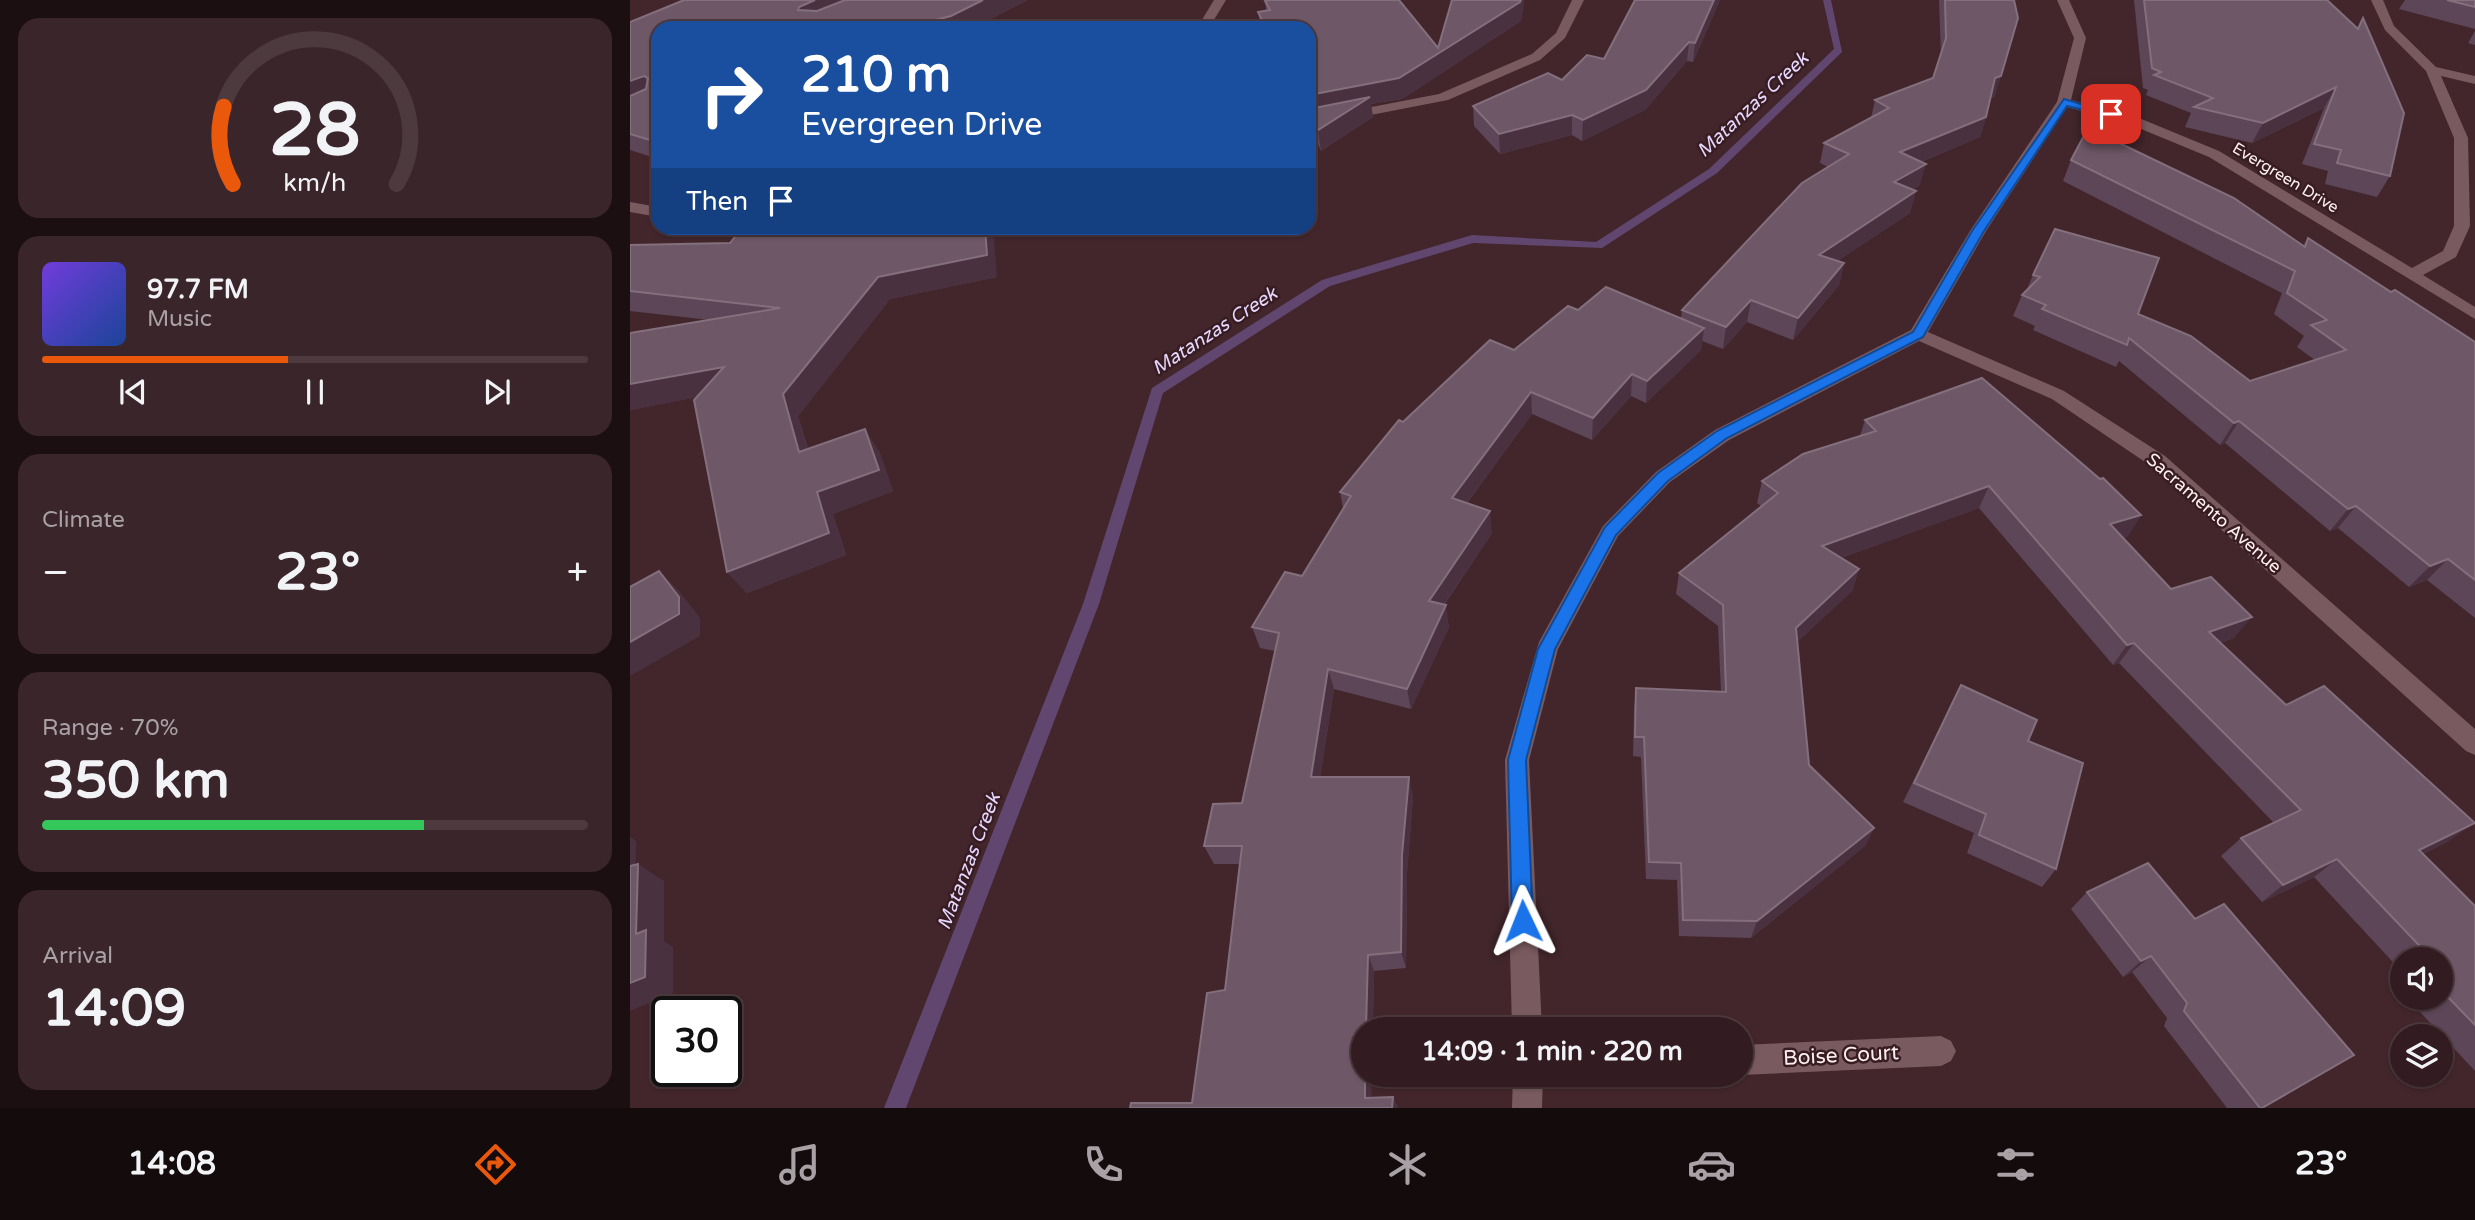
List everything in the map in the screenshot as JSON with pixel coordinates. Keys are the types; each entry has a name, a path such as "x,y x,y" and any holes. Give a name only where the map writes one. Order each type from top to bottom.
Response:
{"street":[{"path":"1207,21 1220,0"},
{"path":"1316,122 1443,97 1536,57 1561,35 1578,0"},
{"path":"1527,1017 1517,760 1547,649 1610,531 1663,477 1722,435 1918,334 1978,231 2064,102 2080,38 2063,0"},
{"path":"2377,0 2389,26 2432,70 2462,138 2468,228 2450,254 2414,274"},
{"path":"2432,70 2475,80"},
{"name":"Evergreen Drive","path":"2064,102 2134,121 2214,154 2414,274 2475,314"},
{"path":"630,207 651,211"},
{"name":"Sacramento Avenue","path":"1918,334 2058,395 2158,461 2475,744"},
{"name":"Boise Court","path":"1753,1059 1941,1051"},
{"path":"1527,1108 1528,1087"}],"building":[{"path":"684,0 815,0 798,10 817,11 845,0 983,0 951,16 932,21 651,21 651,140 630,134 630,96 646,89 648,78 644,76 630,81 630,22"},
{"path":"1399,0 1438,48 1452,0 1521,0 1399,78 1316,94 1316,21 1262,21 1258,12 1270,10 1265,1"},
{"path":"1635,0 1714,0 1695,43 1689,42 1646,90 1583,120 1572,115 1499,134 1473,106 1548,73 1562,80 1587,55 1604,59"},
{"path":"1945,0 2014,0 2018,18 2001,76 1995,78 1986,117 1900,152 1926,164 1894,182 1916,191 1819,255 1844,263 1798,318 1751,300 1726,327 1682,310 1802,183 1849,154 1824,143 1889,108 1875,100 1933,78 1946,38"},
{"path":"2144,0 2327,0 2358,29 2363,18 2404,113 2390,176 2337,163 2341,150 2314,144 2336,87 2263,123 2194,107 2213,98 2154,75 2161,72 2152,68"},
{"path":"2447,0 2475,0 2475,7"},
{"path":"1370,97 1318,130 1316,108"},
{"path":"2088,128 2234,198 2305,247 2308,238 2475,342 2475,580 2448,559 2430,566 2356,506 2348,509 2239,421 2234,423 2129,338 2127,345 2042,309 2046,305 2022,295 2040,277 2033,275 2055,229 2159,258 2138,314 2191,336 2250,381 2346,350 2311,325 2327,320 2287,293 2295,271 2071,160"},
{"path":"736,235 986,235 987,255 878,277 783,394 799,452 865,429 879,470 817,492 829,533 727,572 694,400 724,367 630,384 630,333 780,308 630,291 630,245 730,243"},
{"path":"1606,287 1704,328 1647,381 1632,374 1593,418 1531,392 1452,498 1490,511 1429,601 1446,605 1407,689 1328,669 1311,777 1409,777 1402,855 1401,952 1368,955 1366,1017 1351,1017 1351,1087 1365,1087 1365,1098 1393,1097 1392,1108 1130,1108 1131,1103 1192,1103 1207,993 1225,990 1242,846 1204,846 1213,804 1242,803 1279,633 1252,627 1285,572 1302,576 1351,496 1340,492 1399,420 1403,422 1490,340 1514,350 1568,306 1578,310"},
{"path":"1982,378 2100,479 2103,478 2141,515 2110,524 2171,589 2211,577 2252,617 2209,632 2286,705 2324,686 2475,823 2419,850 2475,906 2475,1025 2453,1002 2453,947 2421,947 2337,859 2283,885 2241,838 2301,810 2134,643 2127,645 1989,486 1822,546 1859,569 1796,628 1809,765 1874,828 1757,921 1683,920 1681,863 1649,862 1644,737 1635,737 1636,688 1726,692 1723,605 1679,573 1778,493 1762,481 1803,454 1876,431 1865,420"},
{"path":"659,571 679,597 679,614 630,642 630,587"},
{"path":"1961,685 2037,720 2028,741 2083,763 2056,869 1979,835 1986,814 1914,783"},
{"path":"2148,863 2195,919 2224,904 2354,1055 2260,1108 2184,1011 2187,1003 2151,956 2141,961 2087,892"},
{"path":"638,864 636,934 646,930 645,977 630,983 630,866"}],"waterway":[{"name":"Matanzas Creek","path":"895,1108 1091,604 1157,391 1326,283 1472,239 1598,246 1713,171 1839,50 1827,0"}],"route":[{"path":"1523,921 1517,760 1547,649 1610,531 1663,477 1722,435 1918,334 1978,231 2064,102 2111,114"}]}
